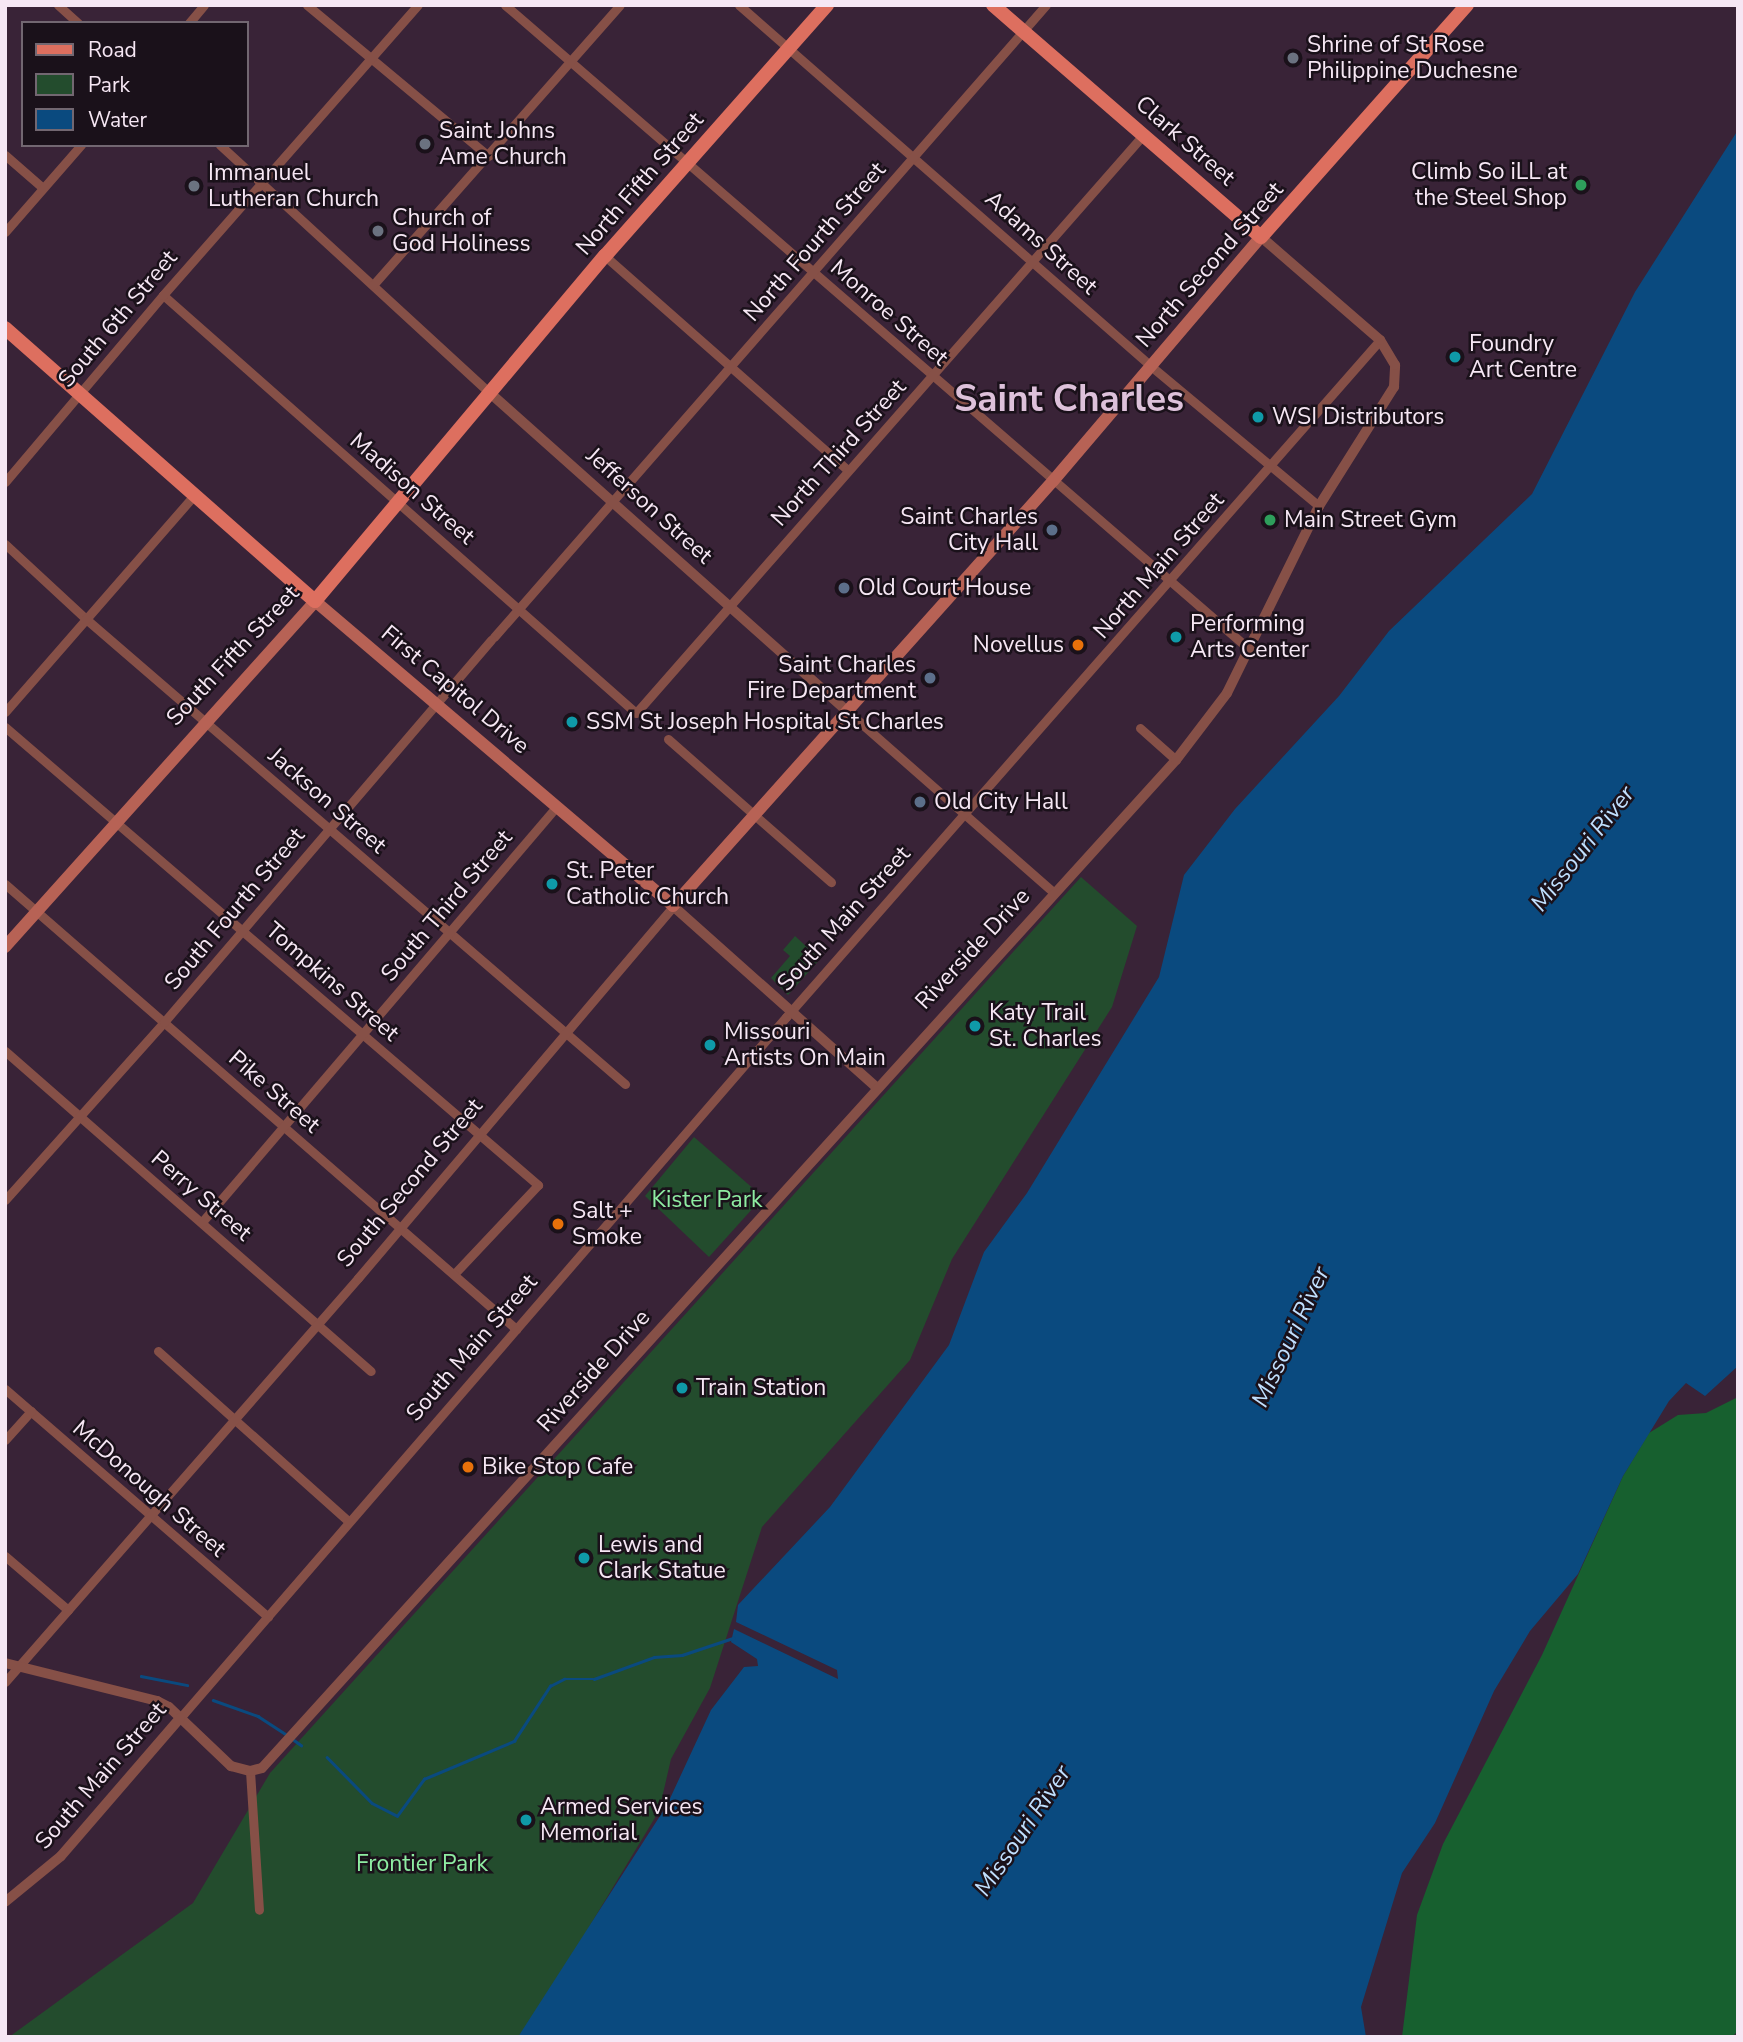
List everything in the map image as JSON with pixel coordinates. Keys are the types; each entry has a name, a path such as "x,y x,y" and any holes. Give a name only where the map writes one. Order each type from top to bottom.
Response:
{"main road":[{"name":"North Fifth Street","path":"491,393 605,256 827,5"},
{"name":"Clark Street","path":"993,5 1261,237"},
{"name":"North Second Street","path":"846,710 1053,481 1261,237 1467,5"},
{"name":"First Capitol Drive","path":"5,328 315,601 673,906"},
{"name":"South Fifth Street","path":"5,947 204,720 315,601 491,393"},
{"name":"South Second Street","path":"673,906 846,710"}],"street":[{"path":"58,5 76,21"},
{"path":"191,21 204,5"},
{"path":"307,5 370,61 488,156"},
{"name":"South 6th Street","path":"5,482 163,295 418,5"},
{"name":"Monroe Street","path":"505,5 1249,649"},
{"path":"373,285 620,5"},
{"name":"Adams Street","path":"739,5 1152,367 1319,506"},
{"name":"North Fourth Street","path":"612,503 1046,5"},
{"name":"North Third Street","path":"728,606 1143,135"},
{"path":"5,232 79,147"},
{"name":"Jefferson Street","path":"222,147 612,503 1054,893"},
{"path":"5,155 43,188"},
{"name":"Clark Street","path":"1261,237 1380,340"},
{"path":"605,256 848,470"},
{"name":"Madison Street","path":"163,295 636,713 728,606"},
{"name":"North Main Street","path":"965,815 1380,340"},
{"name":"Riverside Drive","path":"250,1771 262,1768 276,1756 876,1087 1175,760 1217,710 1319,506 1394,387 1395,365 1380,340"},
{"path":"5,712 194,495"},
{"name":"South Fourth Street","path":"5,1200 164,1022 328,828 612,503"},
{"name":"Jackson Street","path":"5,544 86,619 625,1084"},
{"name":"Tompkins Street","path":"5,727 538,1185 454,1274"},
{"path":"1139,728 1175,760"},
{"path":"668,739 756,813 831,882"},
{"name":"South Third Street","path":"202,1222 557,806"},
{"name":"South Main Street","path":"5,1902 61,1856 791,1010 965,815"},
{"name":"Pike Street","path":"5,884 516,1329"},
{"name":"First Capitol Drive","path":"673,906 876,1087"},
{"name":"South Second Street","path":"5,1682 318,1324 398,1225 673,906"},
{"name":"Perry Street","path":"5,1051 371,1371"},
{"path":"158,1351 233,1422 349,1522"},
{"name":"McDonough Street","path":"5,1389 268,1617"},
{"path":"5,1440 30,1411"},
{"path":"5,1556 68,1610"},
{"path":"5,1663 146,1697 180,1718 230,1766 250,1771 259,1910"}],"green space":[{"name":"Frontier Park","path":"1081,877 1137,926 1112,1007 952,1259 910,1360 762,1527 710,1688 671,1759 659,1811 545,2000 518,2037 9,2037 193,1903 270,1773"},
{"path":"795,936 820,959 788,995 771,978 790,956 783,950"},
{"name":"Kister Park","path":"694,1137 763,1197 709,1257 645,1196"},
{"path":"1738,1397 1738,2031 1732,2037 1402,2037 1417,1915 1443,1844 1542,1655 1623,1476 1649,1433 1678,1415 1706,1413"}],"water":[{"name":"Missouri River","path":"1738,130 1738,1366 1705,1396 1686,1383 1669,1401 1623,1476 1578,1574 1530,1631 1494,1691 1435,1823 1402,1873 1361,2007 1366,2037 518,2037 667,1805 711,1710 744,1667 758,1666 757,1659 731,1642 734,1629 838,1679 837,1670 736,1622 738,1605 830,1507 949,1345 984,1252 1027,1193 1159,977 1184,875 1235,809 1339,696 1389,631 1532,494 1635,292"}],"waterway":[{"path":"327,1757 372,1803 397,1816 424,1779 514,1741 550,1686 564,1679 594,1679 654,1657 682,1655 733,1638"},
{"path":"141,1676 187,1685"},
{"path":"213,1700 258,1716 289,1736"},
{"path":"294,1740 301,1745"}],"place":[{"name":"Shrine of St Rose Philippine Duchesne","path":"1293,58"},
{"name":"Saint Johns Ame Church","path":"425,144"},
{"name":"Climb So iLL at the Steel Shop","path":"1581,185"},
{"name":"Immanuel Lutheran Church","path":"194,186"},
{"name":"Church of God Holiness","path":"378,231"},
{"name":"Foundry Art Centre","path":"1455,357"},
{"name":"WSI Distributors","path":"1258,417"},
{"name":"Main Street Gym","path":"1270,520"},
{"name":"Saint Charles City Hall","path":"1052,530"},
{"name":"Old Court House","path":"844,588"},
{"name":"Performing Arts Center","path":"1176,637"},
{"name":"Novellus","path":"1078,645"},
{"name":"Saint Charles Fire Department","path":"930,678"},
{"name":"SSM St Joseph Hospital St Charles","path":"572,722"},
{"name":"Old City Hall","path":"920,802"},
{"name":"St. Peter Catholic Church","path":"552,884"},
{"name":"Katy Trail St. Charles","path":"975,1026"},
{"name":"Missouri Artists On Main","path":"710,1045"},
{"name":"Salt + Smoke","path":"558,1224"},
{"name":"Train Station","path":"682,1388"},
{"name":"Bike Stop Cafe","path":"468,1467"},
{"name":"Lewis and Clark Statue","path":"584,1558"},
{"name":"Armed Services Memorial","path":"526,1820"}],"district":[{"name":"Saint Charles","path":"1069,399"}]}
